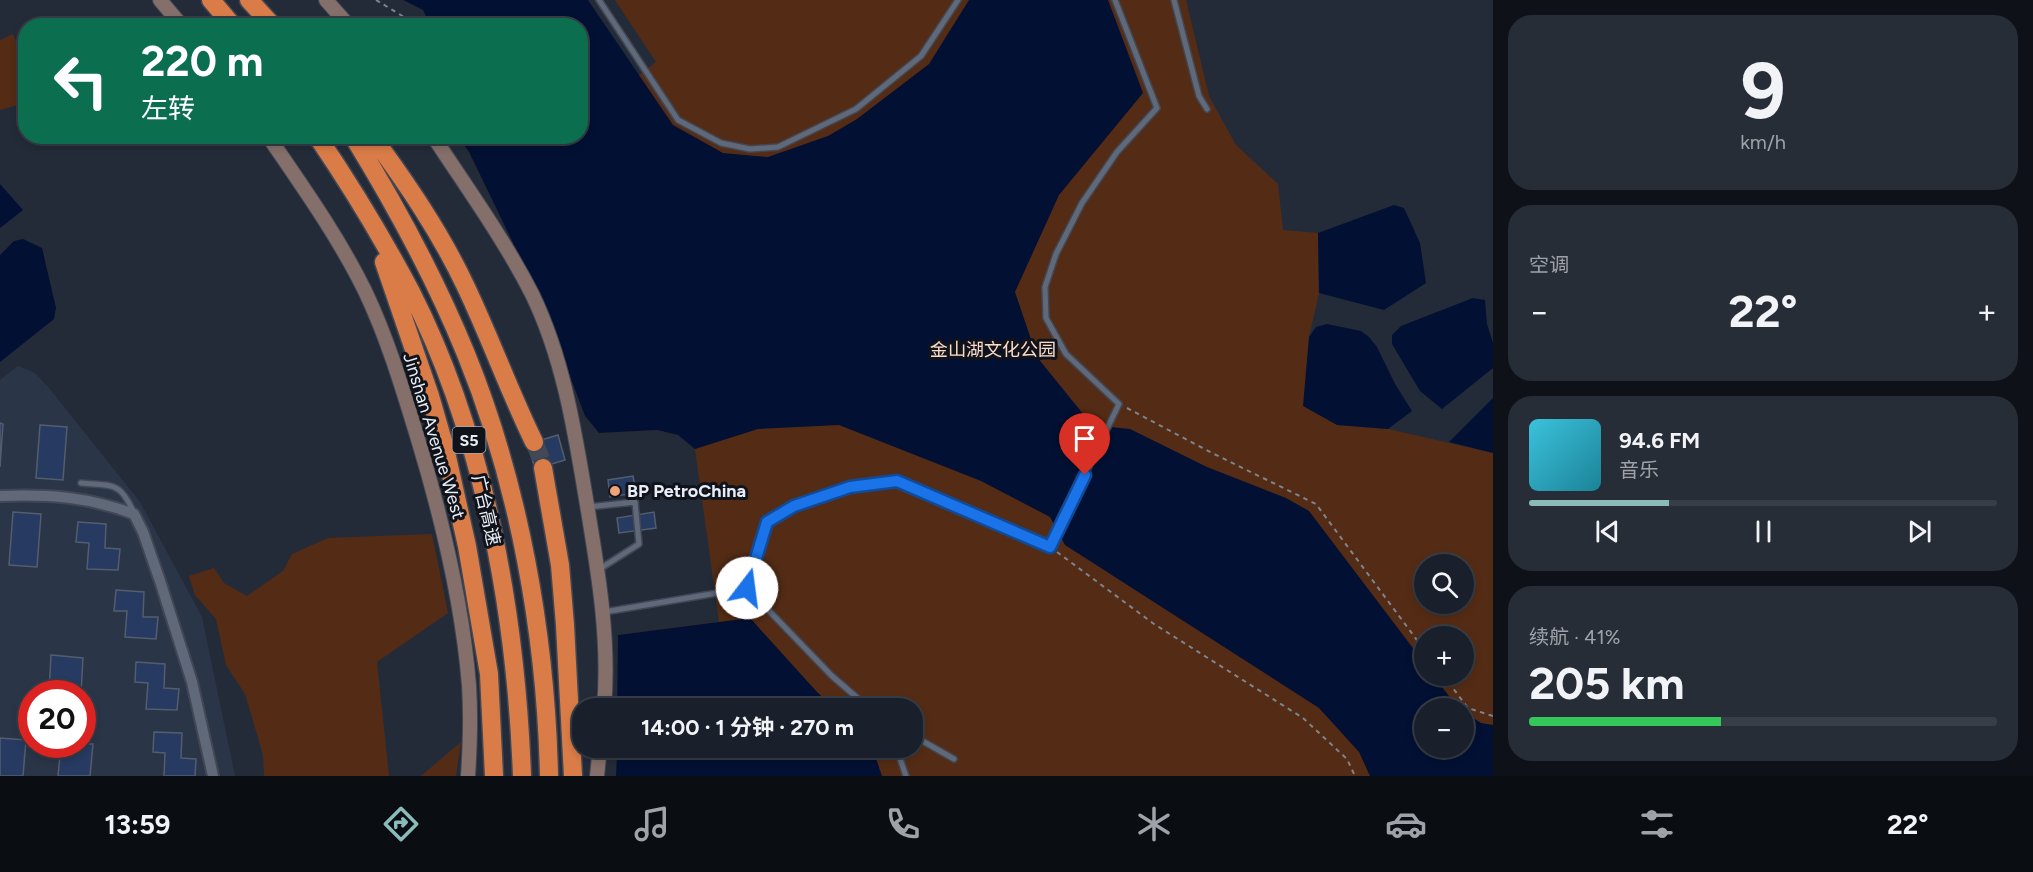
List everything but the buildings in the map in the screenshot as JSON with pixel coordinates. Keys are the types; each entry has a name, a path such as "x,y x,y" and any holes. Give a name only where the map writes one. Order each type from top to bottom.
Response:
{"highway":[{"path":"211,0 226,18"},
{"path":"249,0 266,18"},
{"name":"广台高速","path":"322,144 370,220 411,294 437,351 463,422 477,468 499,569 516,681 522,776"},
{"name":"广台高速","path":"358,144 402,221 441,296 466,355 495,440 517,525 539,637 545,693 549,776"},
{"path":"378,144 438,233 464,283 534,442"},
{"path":"370,220 430,396 467,546 486,654 493,730 494,776"},
{"path":"543,468 560,565 566,625 573,776"}],"main road":[{"path":"160,0 175,18"},
{"path":"326,0 342,18"},
{"name":"Jinshan Avenue West","path":"273,144 317,208 364,291 383,332 407,405 447,542 464,636 469,687 468,776"},
{"path":"438,144 508,252 532,295 550,338 561,375 587,508 602,613 605,698"},
{"path":"597,776 599,758"}],"street":[{"path":"0,496 80,498 134,514 160,581 192,682 213,776"}],"lane":[{"path":"599,0 678,120 721,143 750,148 778,147 856,109 921,56 958,0"},
{"path":"747,588 767,522 794,506 850,487 885,482 897,481 1050,547 1119,404 1066,354 1046,318 1045,287 1056,254 1082,203 1117,152 1157,108 1115,0"},
{"path":"1174,0 1199,96 1207,109"},
{"path":"81,483 120,489 126,495 134,514"},
{"path":"587,508 635,502 639,544 596,571"},
{"path":"602,613 747,588"},
{"path":"747,588 832,676 857,698"},
{"path":"923,741 954,759"},
{"path":"900,758 906,776"}],"path":[{"path":"376,0 406,18"},
{"path":"1119,404 1316,504 1414,636"},
{"path":"1050,547 1154,624 1303,718 1347,759 1354,776"},
{"path":"1451,686 1468,708 1493,716"}],"shaded area":[{"path":"18,366 35,373 49,388 140,502 202,617 235,776 0,776 0,380"}],"green space":[{"name":"金山湖文化公园","path":"403,0 588,0 638,76 656,62 615,0 1186,0 1209,96 1236,145 1278,184 1283,230 1318,233 1319,293 1309,337 1337,425 1388,429 1493,453 1493,776 616,776 617,758 923,758 923,698 617,698 618,635 719,622 695,449 678,435 657,430 599,433 585,416 543,305 463,144 588,144 588,18 427,18 423,10"},
{"path":"13,34 18,46 18,105 0,110 0,40"},
{"path":"432,534 448,613 377,662 389,776 264,776 263,755 245,694 226,665 216,619 195,595 189,576 214,568 224,583 247,596 283,571 292,554 328,538"},
{"path":"461,742 456,776 421,776"}],"water":[{"path":"403,0 588,0 673,125 723,153 768,157 828,136 857,119 929,64 969,0 1108,0 1143,93 1059,195 1015,292 1037,357 1092,425 1130,429 1207,467 1286,498 1309,511 1414,649 1414,686 1441,686 1450,698 1414,698 1414,758 1474,758 1474,718 1481,723 1493,725 1493,776 1370,776 1359,752 1319,708 1065,545 1050,517 981,481 839,425 758,429 695,449 678,435 657,430 599,433 585,416 543,305 463,144 588,144 588,18 427,18 423,10"},
{"path":"0,184 23,210 0,228"},
{"path":"1394,205 1404,208 1420,243 1426,283 1384,310 1319,293 1318,233"},
{"path":"23,239 42,248 56,308 54,319 0,362 0,255 14,241"},
{"path":"1473,298 1485,300 1487,324 1493,343 1493,368 1442,409 1420,391 1392,344 1392,335 1401,326"},
{"path":"1327,324 1361,331 1369,337 1377,347 1395,384 1412,411 1388,429 1337,425 1303,406 1309,337 1316,327"},
{"path":"1493,398 1493,453 1449,442"},
{"path":"750,618 823,698 617,698 618,635"},
{"path":"617,758 876,758 882,776 616,776"}],"tunnel":[{"path":"534,442 543,468"}],"place":[{"name":"BP PetroChina","path":"615,491"}],"route":[{"path":"747,588 767,522 794,506 850,487 897,481 1050,547 1085,475"}]}
